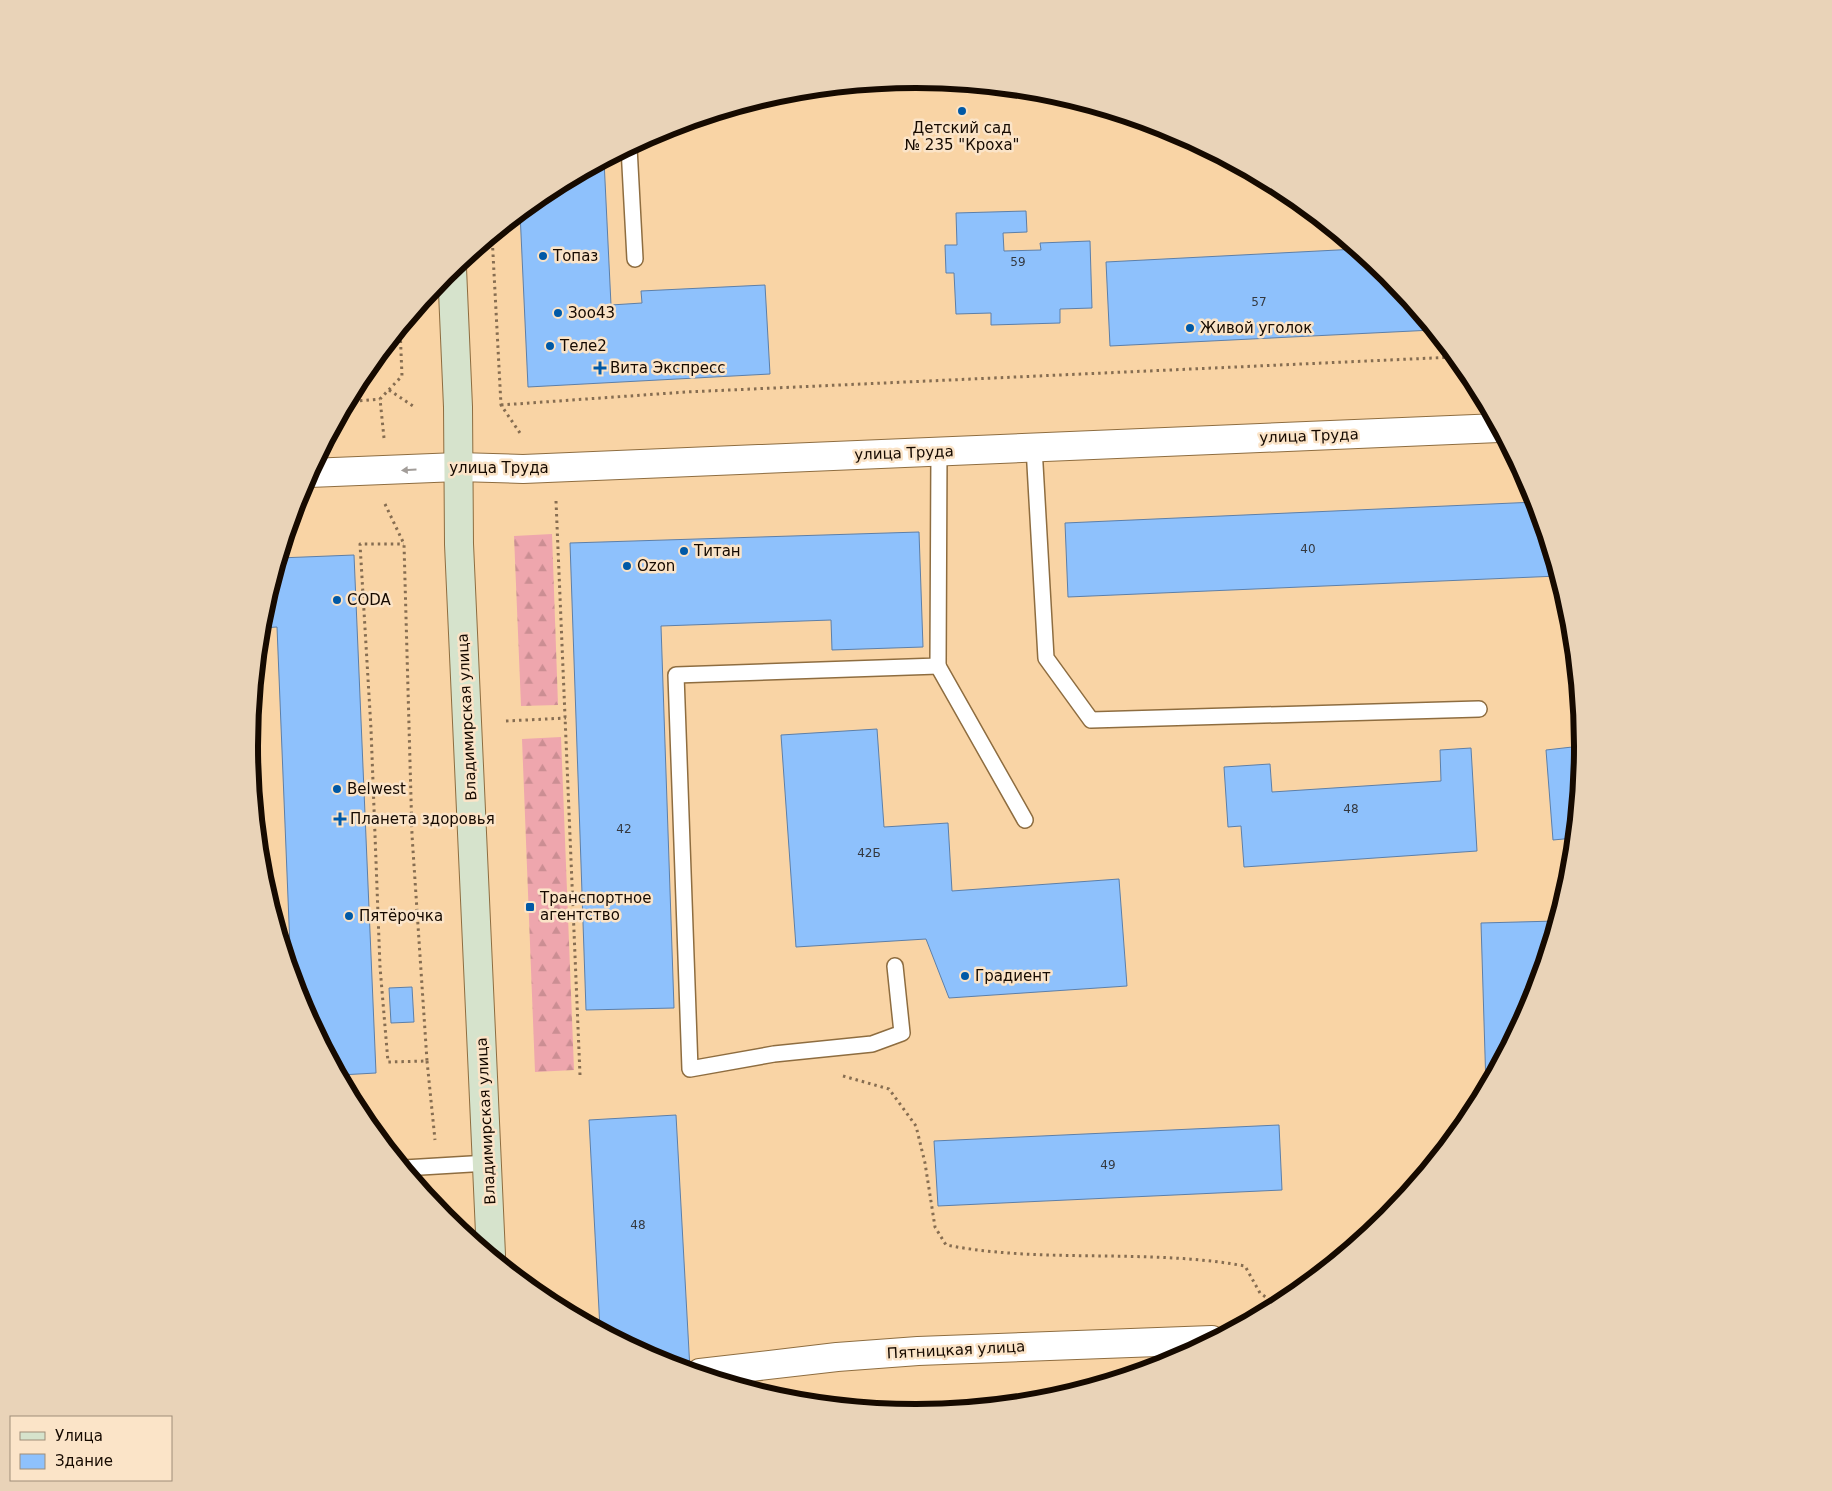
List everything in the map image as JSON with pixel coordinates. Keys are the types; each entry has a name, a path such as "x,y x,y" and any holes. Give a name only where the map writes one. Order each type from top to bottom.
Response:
{"main road":[{"name":"Владимирская улица","path":"452,279 459,544 491,1247"}],"street":[{"name":"улица Труда","path":"318,473 458,467 523,469 1492,428"},
{"name":"Пятницкая улица","path":"714,1372 837,1357 918,1350 1197,1341"}],"lane":[{"path":"629,153 634,259"},
{"path":"1034,447 1046,658 1091,720 1479,710"},
{"path":"938,452 938,666 1025,820"},
{"path":"895,966 902,1033 872,1044 774,1054 690,1069 676,675 938,666"},
{"path":"412,1168 488,1163"}],"path":[{"path":"492,242 500,405 523,437"},
{"path":"355,401 380,399 402,376 400,337"},
{"path":"500,405 686,392 1446,356"},
{"path":"389,390 416,408"},
{"path":"380,399 385,441"},
{"path":"556,498 580,1075"},
{"path":"386,504 404,544 412,835 427,1061 438,1166"},
{"path":"404,544 360,544 371,729 380,967 388,1062 427,1061"},
{"path":"506,720 566,718"},
{"path":"841,1075 889,1090 916,1126 925,1163 935,1227 946,1245 986,1253 1204,1258 1245,1266 1260,1293 1270,1300"}],"green space":[{"path":"552,534 558,705 521,706 514,536"},
{"path":"561,737 574,1070 535,1072 522,739"}],"building":[{"path":"604,166 611,305 642,303 641,291 765,285 770,374 528,387 520,219 550,198"},
{"path":"1026,211 1027,232 1003,233 1004,251 1041,250 1040,243 1090,241 1092,308 1060,309 1060,323 991,325 991,313 956,314 954,273 946,273 945,245 957,245 956,213"},
{"path":"1348,249 1381,280 1426,330 1110,346 1106,262"},
{"path":"1527,502 1552,576 1068,597 1065,523"},
{"path":"919,532 923,647 832,650 831,620 661,626 674,1008 586,1010 570,543"},
{"path":"354,555 376,1073 346,1075 326,1037 308,997 290,948 277,627 269,627 285,558"},
{"path":"877,729 884,827 948,823 952,891 1119,879 1127,986 949,998 926,939 796,947 781,735"},
{"path":"1574,747 1573,789 1567,839 1553,840 1546,750"},
{"path":"1471,748 1477,851 1244,867 1241,826 1228,827 1224,767 1270,764 1272,792 1441,781 1440,750"},
{"path":"1550,921 1524,997 1506,1037 1486,1075 1481,923"},
{"path":"412,987 414,1022 391,1023 389,988"},
{"path":"676,1115 690,1363 625,1336 600,1322 589,1120"},
{"path":"1279,1125 1282,1190 938,1206 934,1141"}],"place":[{"name":"Детский сад № 235 \"Кроха\"","path":"962,111"},
{"name":"Топаз","path":"543,256"},
{"name":"Зоо43","path":"558,313"},
{"name":"Живой уголок","path":"1190,328"},
{"name":"Теле2","path":"550,346"},
{"name":"Вита Экспресс","path":"600,368"},
{"name":"Титан","path":"684,551"},
{"name":"Ozon","path":"627,566"},
{"name":"CODA","path":"337,600"},
{"name":"Belwest","path":"337,789"},
{"name":"Планета здоровья","path":"340,819"},
{"name":"Транспортное агентство","path":"530,907"},
{"name":"Пятёрочка","path":"349,916"},
{"name":"Градиент","path":"965,976"}]}
